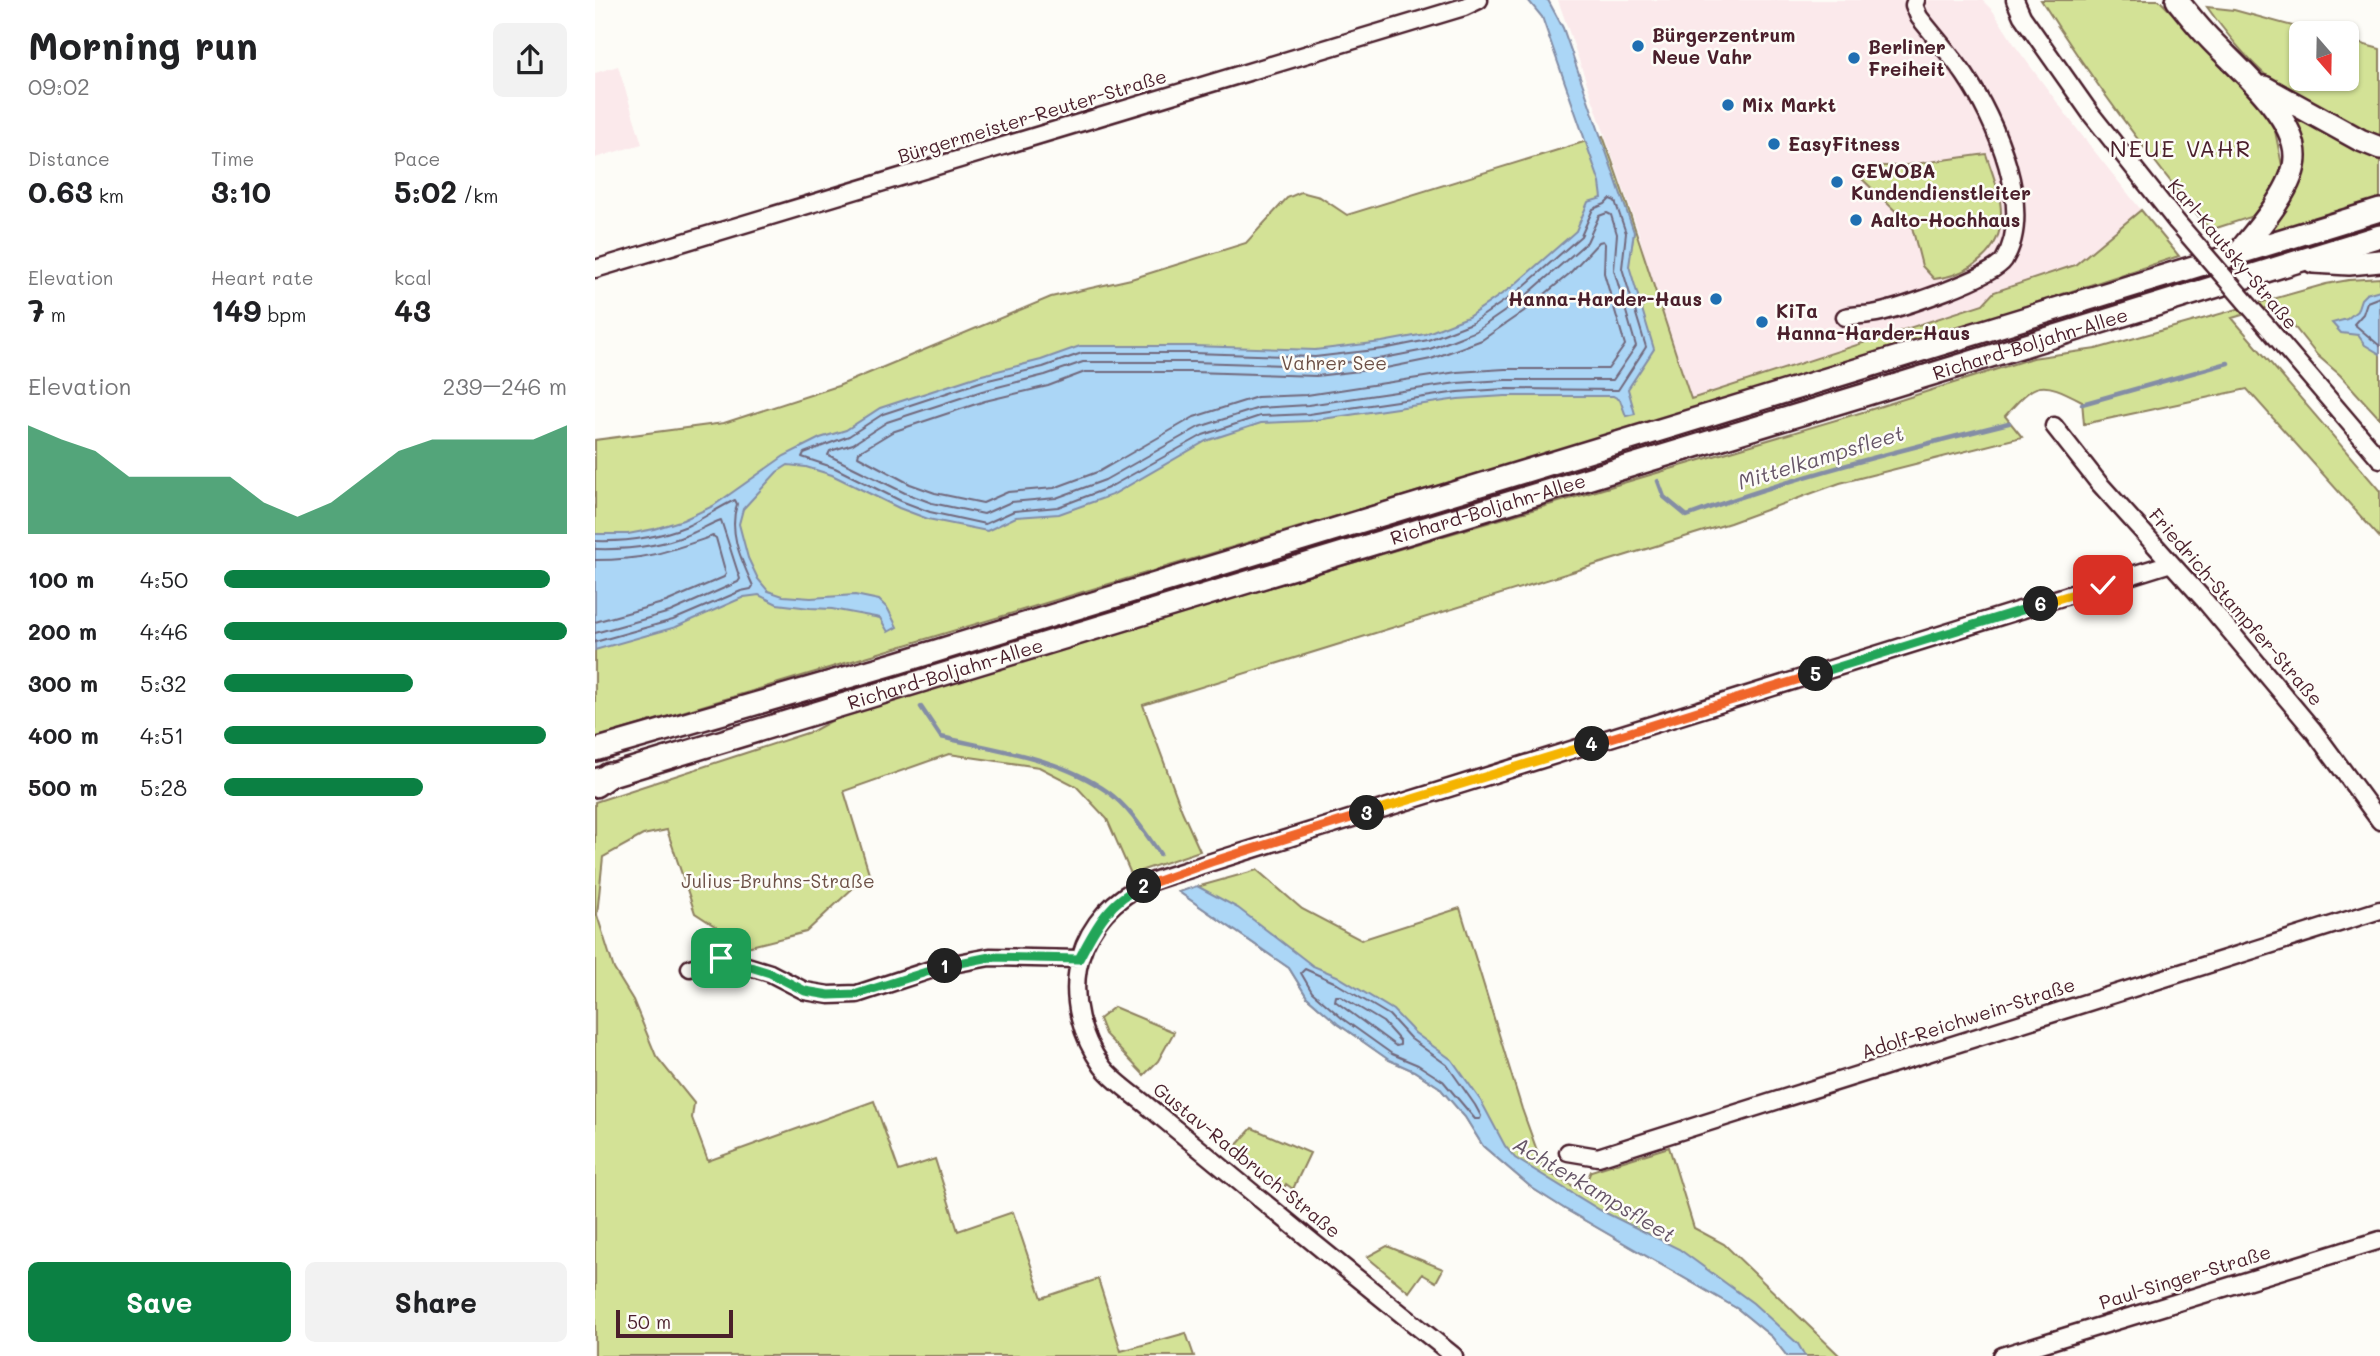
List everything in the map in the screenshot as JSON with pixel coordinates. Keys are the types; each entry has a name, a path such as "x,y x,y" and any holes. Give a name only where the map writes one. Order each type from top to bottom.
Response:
{"main road":[{"path":"2177,0 2211,41 2246,75 2277,111 2290,134 2295,157 2290,176 2277,201 2237,254"},
{"path":"2246,75 2281,98 2380,148"},
{"name":"Richard-Boljahn-Allee","path":"595,750 897,663 2380,210"},
{"name":"Richard-Boljahn-Allee","path":"600,780 2380,236"},
{"path":"2297,262 2349,264 2380,261"}],"street":[{"name":"Bürgermeister-Reuter-Straße","path":"595,269 1331,48 1479,0"},
{"path":"1845,317 1878,313 1958,288 2002,263 2014,239 2015,201 2000,145 1986,110 1972,86 1919,17 1916,0"},
{"name":"Karl-Kautsky-Straße","path":"2015,0 2022,16 2091,114 2176,221 2380,459"},
{"name":"Friedrich-Stampfer-Straße","path":"2053,426 2098,482 2313,730 2380,821"},
{"path":"690,968 721,958 770,973 805,991 829,995 857,994 942,966 990,957 1079,959 1099,921 1113,906 1138,888 1211,862 2171,563"},
{"name":"Adolf-Reichwein-Straße","path":"1568,1152 1598,1157 2380,910"},
{"name":"Gustav-Radbruch-Straße","path":"1079,959 1075,993 1080,1018 1088,1041 1103,1068 1199,1150 1454,1356"},
{"name":"Paul-Singer-Straße","path":"2002,1356 2380,1240"}],"shaded area":[{"path":"1558,0 1982,0 1993,11 2016,47 2080,133 2141,210 2076,265 1994,292 1983,304 1691,399 1652,284 1638,230"},
{"path":"618,66 642,144 595,158 595,73"}],"green space":[{"path":"2041,0 2159,0 2242,83 2274,126 2284,175 2254,216 2210,230 2122,118"},
{"path":"2207,7 2234,10 2289,25 2289,91 2359,91 2359,43 2380,49 2380,136 2335,121 2309,107 2261,71"},
{"path":"2292,118 2360,145 2380,156 2380,200 2266,236 2267,229 2284,203"},
{"name":"Vahrer See","path":"1603,136 1691,399 1983,304 1994,292 2075,265 2141,210 2179,256 1894,349 595,738 595,440 724,423 838,386 1051,297 1131,279 1246,243 1287,198 1301,192 1320,197 1347,215"},
{"path":"1986,154 2001,206 2000,227 1996,239 1990,250 1971,267 1947,277 1934,279 1922,266 1912,227 1860,177 1873,166 1900,166"},
{"name":"Julius-Bruhns-Straße","path":"2380,278 2380,419 2340,375 2317,355 2277,305 2232,318 2380,491 2380,538 2247,389 2084,424 2082,401 2057,389 2039,387 2024,396 2005,416 2022,437 1840,483 1730,523 1143,705 1182,811 1200,851 1131,874 1107,819 1076,786 1039,767 949,754 844,791 869,873 806,932 747,947 695,913 667,830 643,835 603,857 597,915 614,969 633,1000 656,1056 694,1103 692,1118 708,1161 874,1101 899,1171 935,1159 958,1231 1013,1212 1042,1298 1098,1279 1121,1351 1186,1333 1194,1356 595,1356 595,802 813,731 846,713 1866,411 2032,358 2096,349 2326,284"},
{"path":"1257,870 1302,909 1361,940 1460,908 1522,1109 1544,1170 1582,1191 1591,1171 1669,1147 1694,1228 1724,1244 1840,1356 1787,1356 1772,1337 1738,1309 1532,1188 1483,1146 1465,1117 1439,1087 1414,1071 1389,1060 1338,1024 1307,997 1289,968 1179,892"},
{"path":"1114,1007 1174,1032 1158,1061 1144,1075 1105,1034 1099,1019"},
{"path":"1252,1128 1310,1153 1293,1189 1286,1184 1284,1188 1234,1148"},
{"path":"1387,1246 1443,1269 1436,1282 1422,1274 1409,1292 1367,1257"}],"water":[{"name":"Vahrer See","path":"1528,0 1548,0 1563,28 1634,232 1629,266 1654,349 1628,389 1635,414 1626,416 1620,400 1613,396 1505,396 1458,399 1309,421 1261,423 1206,441 1112,495 1059,514 1016,517 987,531 928,519 832,475 788,465 777,472 743,509 739,524 748,558 758,579 768,591 783,596 811,598 855,595 879,600 888,609 897,627 888,632 880,618 832,609 777,604 759,595 744,597 676,627 595,650 595,534 628,534 683,520 713,506 784,456 820,438 846,430 880,408 1080,346 1315,350 1425,334 1468,317 1512,287 1576,231 1588,202 1602,198 1600,183 1542,17"},
{"path":"2380,290 2380,354 2365,345 2358,335 2341,333 2332,323 2347,319 2357,311 2366,294"},
{"path":"1197,886 1238,908 1313,966 1337,976 1393,1010 1415,1033 1452,1060 1481,1101 1505,1146 1515,1158 1600,1210 1679,1249 1753,1303 1798,1344 1805,1356 1787,1356 1772,1337 1738,1309 1532,1188 1483,1146 1465,1117 1439,1087 1414,1071 1389,1060 1338,1024 1307,997 1289,968 1179,892"}],"waterway":[{"name":"Mittelkampsfleet","path":"2082,404 2228,363"},
{"name":"Mittelkampsfleet","path":"1658,481 1664,497 1687,516 1807,477 2009,423"},
{"name":"Achterkampsfleet","path":"921,707 941,737 1049,763 1090,780 1123,805 1160,854"}],"place":[{"name":"Bürgerzentrum Neue Vahr","path":"1638,46"},
{"name":"Berliner Freiheit","path":"1854,58"},
{"name":"Mix Markt","path":"1728,105"},
{"name":"EasyFitness","path":"1774,144"},
{"name":"GEWOBA Kundendienstleiter","path":"1837,182"},
{"name":"Aalto-Hochhaus","path":"1856,220"},
{"name":"Hanna-Harder-Haus","path":"1716,299"},
{"name":"KiTa Hanna-Harder-Haus","path":"1762,322"}],"district":[{"name":"NEUE VAHR","path":"2181,149"}],"route":[{"path":"721,958 770,973 805,991 829,995 857,994 942,966 990,957 1079,959 1099,921 1113,906 1138,888 1211,862 2103,585"}]}
